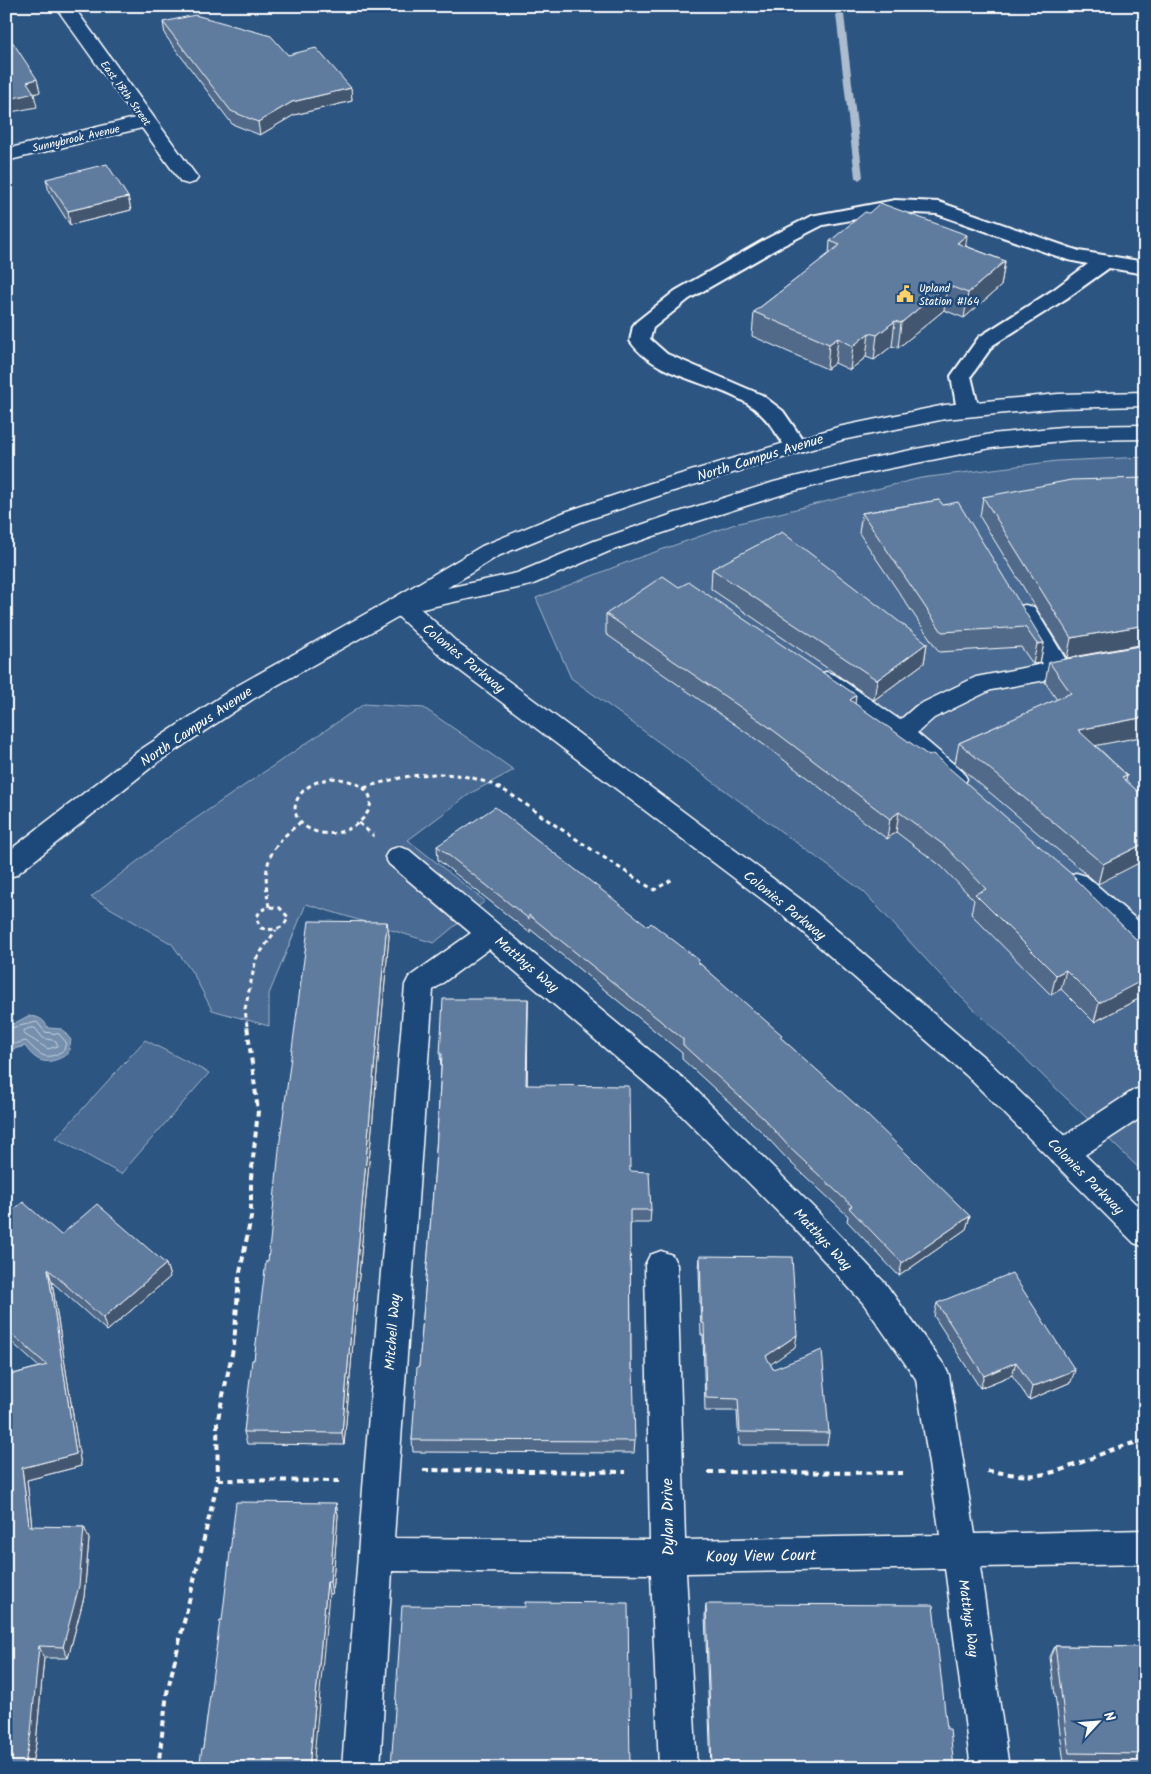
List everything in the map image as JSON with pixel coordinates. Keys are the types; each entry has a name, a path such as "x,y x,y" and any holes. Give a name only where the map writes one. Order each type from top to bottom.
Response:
{"street":[{"name":"East 18th Street","path":"64,6 188,178"},
{"name":"Sunnybrook Avenue","path":"6,154 146,121"},
{"name":"North Campus Avenue","path":"6,868 148,756 244,693 401,605 490,551 573,517 659,488 838,434 945,412 1058,401 1145,400"},
{"name":"North Campus Avenue","path":"401,605 523,580 602,546 684,518 862,466 991,441 1072,433 1145,432"},
{"path":"1013,594 1059,669"},
{"name":"Colonies Parkway","path":"401,605 451,651 793,908 976,1067 1145,1234"},
{"path":"901,733 925,712 985,683 1145,654"},
{"path":"804,666 901,733 975,796"},
{"name":"Matthys Way","path":"399,857 678,1093 805,1219 874,1293 932,1375 960,1552 990,1768"},
{"path":"1056,866 1145,943"},
{"name":"Mitchell Way","path":"361,1768 381,1475 419,985 491,933"},
{"path":"1063,1153 1145,1099"},
{"name":"Dylan Drive","path":"661,1265 668,1557 678,1768"},
{"name":"Kooy View Court","path":"377,1554 668,1557 1145,1547"}],"lane":[{"path":"796,446 776,415 755,399 660,358 640,341 643,326 682,295 771,244 818,220 895,206 939,208 1075,256 1145,268"},
{"path":"968,410 960,376 986,341 1060,294 1105,261"}],"path":[{"path":"364,788 404,775 426,773 460,776 490,784 654,890 673,879"},
{"path":"343,778 354,781 369,794 371,803 369,812 364,820 354,827 330,832 317,831 306,827 301,822 294,811 294,802 307,785 325,779 343,778"},
{"path":"269,907 265,875 268,854 276,842 301,822"},
{"path":"158,1768 167,1693 218,1480 218,1423 234,1345 239,1277 248,1243 251,1217 252,1169 258,1112 245,1009 256,959 276,930 284,924 288,917 280,908 269,907 261,910 256,918 256,922 261,928 276,930"},
{"path":"986,1471 1030,1476 1046,1474 1128,1442 1145,1441"},
{"path":"417,1470 632,1472"},
{"path":"708,1472 915,1474"},
{"path":"218,1480 339,1481"}],"shaded area":[{"path":"1145,457 1145,1174 956,992 864,892 571,678 536,598 635,559 735,524 921,478 1057,461"},
{"path":"364,704 424,708 514,770 471,793 408,840 485,901 434,943 306,904 269,994 269,1026 212,1010 194,975 172,944 91,897 170,836"},
{"path":"145,1040 209,1073 121,1174 56,1138"}],"water":[{"path":"28,1016 40,1019 48,1028 62,1029 71,1040 68,1054 55,1060 44,1061 35,1057 25,1046 6,1051 6,1024 13,1024"}],"building":[{"path":"195,15 271,36 288,55 316,48 351,88 292,102 258,122 231,111 163,22"},
{"path":"6,32 37,79 27,82 34,93 6,100"},
{"path":"107,164 128,197 68,211 46,179"},
{"name":"Upland Station #164","path":"880,203 967,235 957,243 1005,261 968,293 947,285 901,323 895,321 877,335 869,333 853,346 838,338 829,344 754,312 840,245 830,241 865,212 869,213"},
{"path":"1145,478 1145,580 1142,580 1145,583 1145,625 1071,638 983,497 1071,480"},
{"path":"939,500 943,505 958,502 1044,643 1037,644 1025,627 942,632 862,513"},
{"path":"782,532 927,643 877,680 712,569"},
{"path":"663,576 679,587 689,582 856,695 850,700 929,756 933,754 1076,878 1074,878 1145,948 1145,965 1142,967 1145,970 1145,979 1099,1003 1066,970 1056,975 975,894 986,889 945,846 899,812 890,819 769,727 606,614"},
{"path":"1145,645 1145,717 1078,730 1127,775 1122,777 1145,798 1145,843 1103,864 959,743 1071,693 1049,662"},
{"path":"495,807 648,926 651,923 699,960 698,962 782,1035 780,1037 864,1112 970,1216 902,1263 849,1208 852,1206 791,1149 764,1119 683,1045 683,1039 529,915 529,919 437,846"},
{"path":"309,921 387,922 342,1433 244,1432 252,1360 254,1360 266,1261 268,1261 280,1140"},
{"path":"443,999 528,999 526,1085 629,1086 630,1171 649,1172 651,1210 630,1210 631,1369 633,1369 635,1441 412,1440 435,1166 442,1054 440,1054"},
{"path":"23,1202 61,1235 97,1204 166,1264 103,1318 48,1269 76,1454 22,1468 29,1526 84,1527 79,1586 63,1647 39,1646 31,1733 24,1768 6,1768 6,1376 47,1365 6,1329 6,1216"},
{"path":"700,1256 792,1257 797,1335 766,1356 773,1369 822,1350 829,1433 740,1432 738,1399 706,1398"},
{"path":"1012,1273 1075,1370 1032,1387 1016,1362 984,1376 937,1303"},
{"path":"236,1502 336,1503 330,1582 327,1582 309,1768 199,1768 220,1620 222,1620"},
{"path":"525,1602 628,1603 630,1768 391,1768 402,1606 525,1607"},
{"path":"706,1604 933,1605 947,1729 950,1729 954,1768 712,1768"},
{"path":"1055,1646 1145,1647 1145,1754 1069,1753"}],"waterway":[{"path":"839,6 859,177"}],"place":[{"name":"Upland Station #164","path":"905,294"}]}
